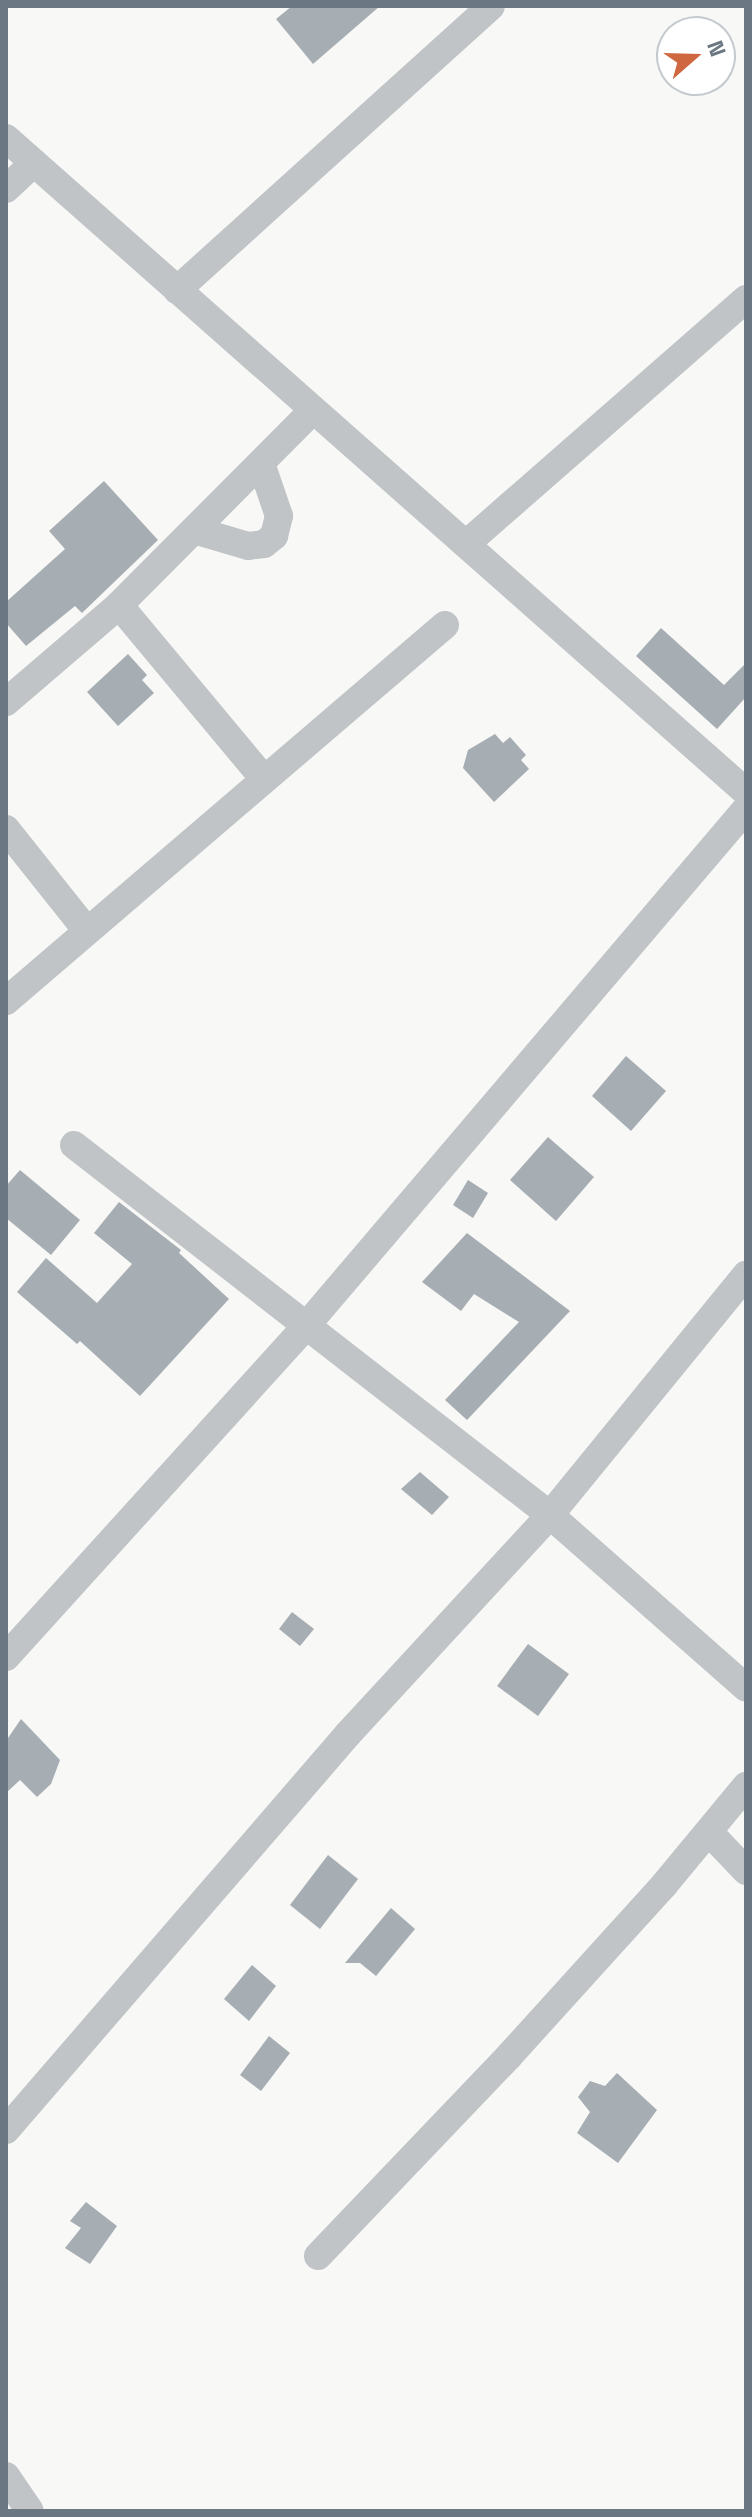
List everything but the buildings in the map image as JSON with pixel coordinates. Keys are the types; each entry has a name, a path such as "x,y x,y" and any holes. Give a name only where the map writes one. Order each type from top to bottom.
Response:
{"street":[{"path":"177,290 491,6"},
{"path":"6,138 746,792"},
{"path":"6,189 34,163"},
{"path":"466,544 746,299"},
{"path":"6,702 119,605 313,410"},
{"path":"194,530 248,546 264,544 274,536 279,516 261,463"},
{"path":"119,605 264,779"},
{"path":"6,1001 445,625"},
{"path":"6,1657 306,1326 746,809"},
{"path":"6,829 87,931"},
{"path":"74,1145 550,1515 746,1688"},
{"path":"6,2130 348,1734 550,1515 746,1275"},
{"path":"318,2256 509,2056 709,1832 746,1786"},
{"path":"709,1832 746,1871"},
{"path":"6,2476 30,2511"}]}
